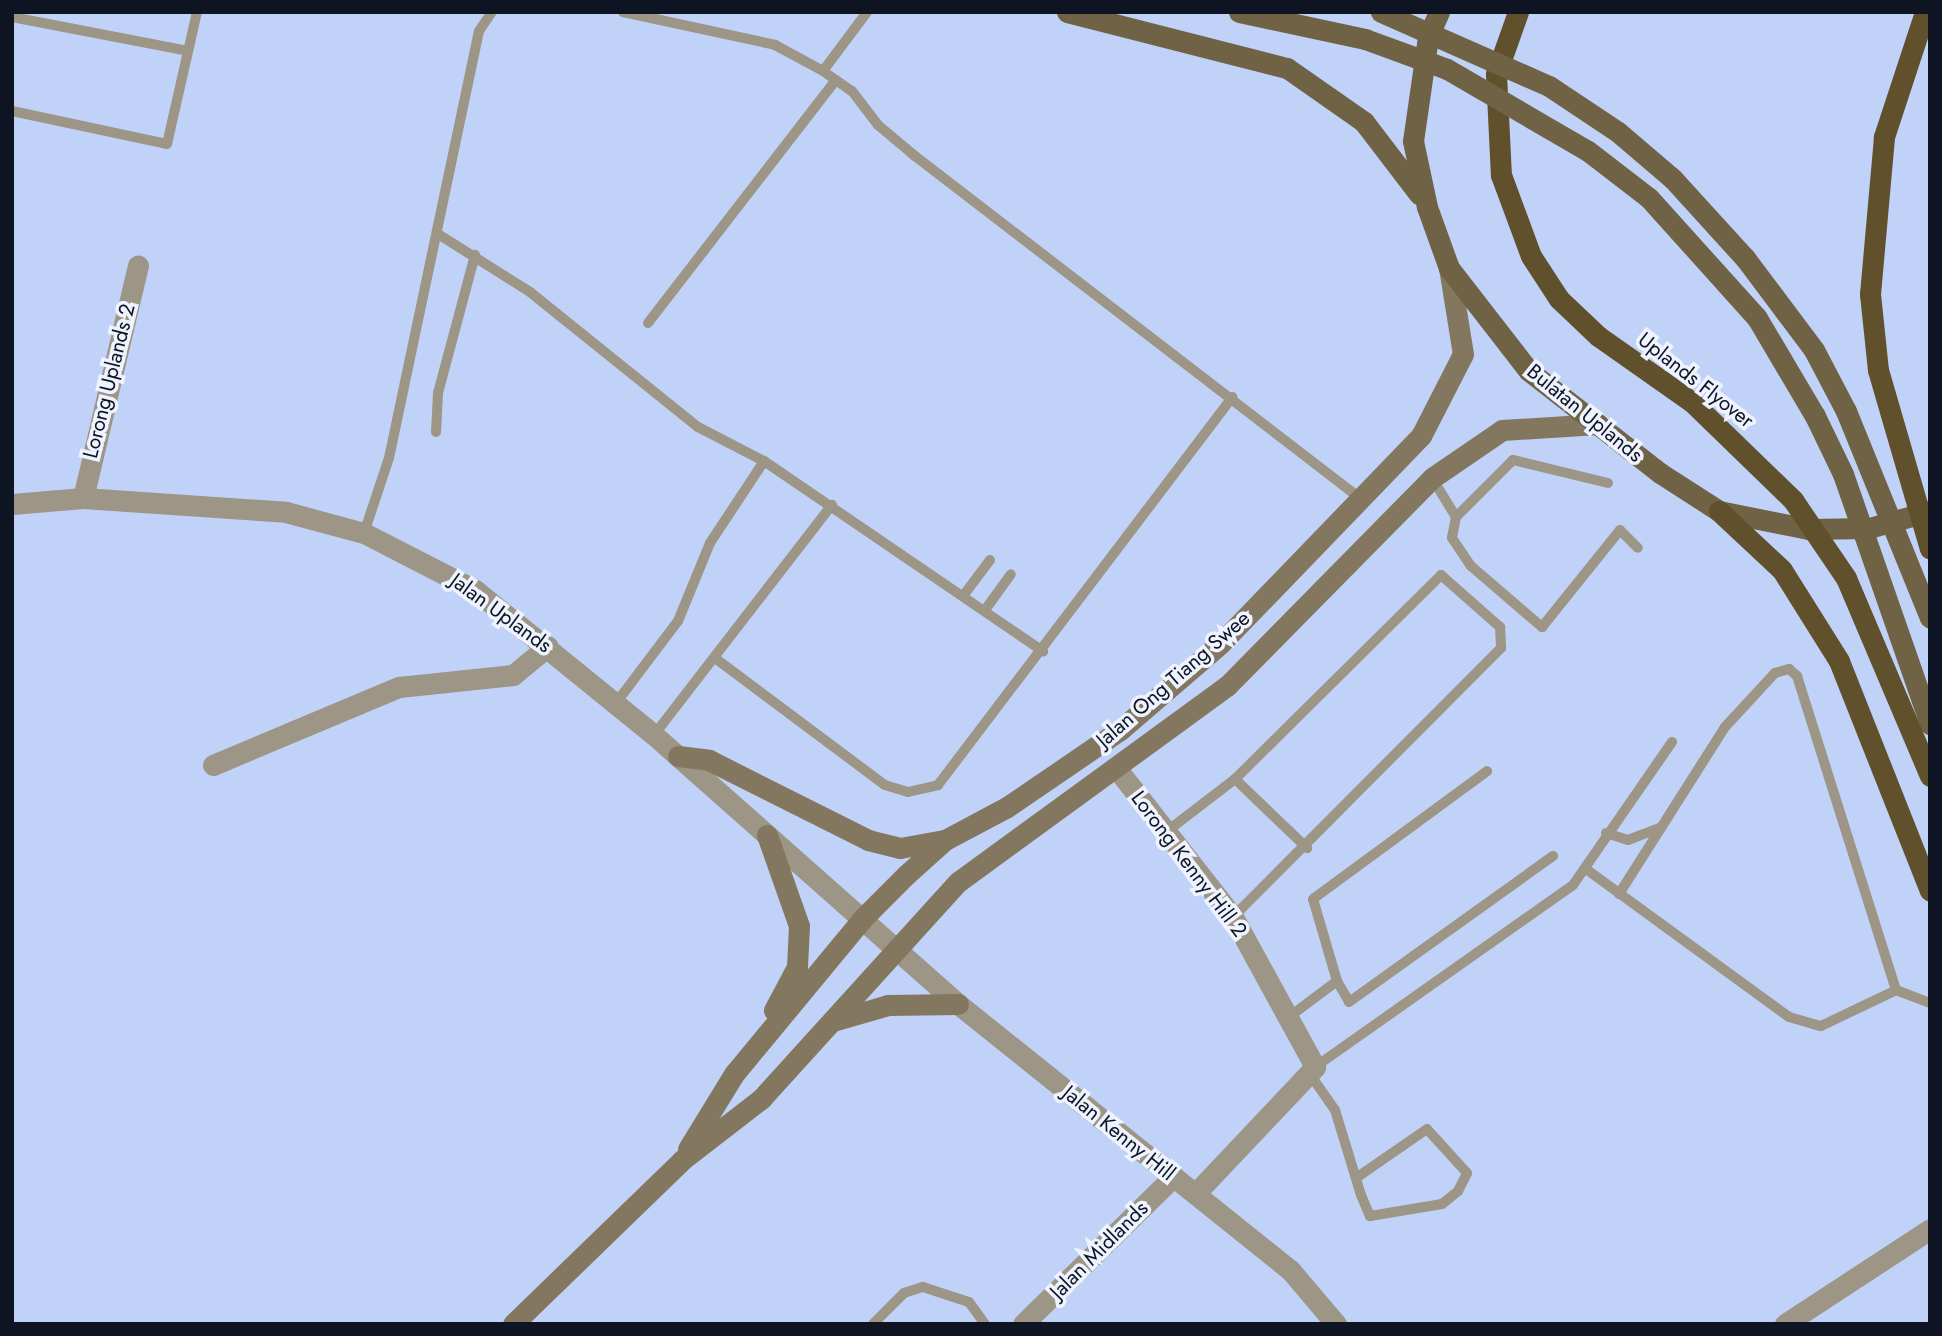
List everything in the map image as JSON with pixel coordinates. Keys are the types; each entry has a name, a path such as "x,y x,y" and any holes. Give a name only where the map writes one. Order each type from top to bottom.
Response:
{"highway":[{"name":"Uplands Flyover","path":"1517,12 1496,74 1500,176 1531,256 1559,299 1598,336 1692,402 1793,500 1846,578 1930,776"},
{"path":"1925,12 1884,137 1870,294 1878,370 1930,549"},
{"path":"1719,511 1782,570 1839,661 1930,891"}],"main road":[{"path":"1067,12 1287,68 1364,122 1427,208"},
{"path":"1239,12 1365,39 1447,69 1588,151 1649,198 1757,318 1815,416 1843,474 1930,724"},
{"path":"1381,12 1549,86 1618,132 1673,179 1745,258 1814,350 1846,411 1930,618"},
{"name":"Bulatan Uplands","path":"1439,12 1428,37 1413,141 1427,208 1450,268 1529,371 1719,511 1808,529 1869,528 1930,511"},
{"name":"Jalan Ong Tiang Swee","path":"682,1160 734,1074 862,919 946,840 1007,807 1120,730 1221,643 1421,436 1452,384 1463,354 1450,268"},
{"name":"Jalan Ong Tiang Swee","path":"513,1324 682,1160 761,1099 895,948 975,868 1117,769 1227,686 1432,478 1502,430 1598,424"},
{"path":"678,756 721,765 868,840 900,848 946,840"},
{"path":"734,1074 797,967 799,926 767,835"},
{"path":"829,1023 888,1005 958,1004"}],"street":[{"name":"Lorong Uplands 2","path":"83,498 138,265"},
{"name":"Jalan Uplands","path":"12,503 83,498 286,512 364,533 475,590 548,646 654,735 895,948"},
{"path":"213,765 399,687 513,675 548,646"},
{"name":"Lorong Kenny Hill 2","path":"1117,769 1233,917 1289,1017 1312,1070"},
{"name":"Jalan Kenny Hill","path":"895,948 958,1004 1291,1271 1336,1324"},
{"path":"1196,1194 1312,1070"},
{"name":"Jalan Midlands","path":"1023,1324 1174,1176"},
{"path":"1785,1324 1930,1229"}],"lane":[{"path":"12,111 167,144 198,12"},
{"path":"364,533 389,458 479,31 492,12"},
{"path":"623,12 775,45 823,71 836,80 915,156 1233,397 1362,500"},
{"path":"823,71 867,12"},
{"path":"12,18 188,51"},
{"path":"648,323 836,80"},
{"path":"438,234 530,292 698,427 764,461 832,505 1044,651"},
{"path":"436,432 438,393 475,255"},
{"path":"715,658 885,785 908,792 938,785 1044,651 1233,397"},
{"path":"1608,484 1513,460 1456,517 1452,538 1471,566 1542,627 1620,530 1638,548"},
{"path":"616,703 678,621 710,543 764,461"},
{"path":"1432,478 1456,517"},
{"path":"654,735 832,505"},
{"path":"964,596 990,560"},
{"path":"1456,585 1471,566"},
{"path":"985,610 1011,574"},
{"path":"1166,832 1235,779 1441,575 1456,585 1500,628 1501,649 1307,848 1233,917"},
{"path":"1619,894 1725,727 1775,673 1789,669 1797,676 1896,990"},
{"path":"1356,1178 1427,1129 1467,1173 1442,1204 1381,1218 1370,1216 1356,1178 1335,1110 1312,1070 1551,903 1586,870 1606,833 1672,742"},
{"path":"1487,771 1313,899 1337,981 1349,1002 1553,856"},
{"path":"1235,779 1307,848"},
{"path":"1606,833 1628,840 1662,827"},
{"path":"1586,870 1733,980 1807,1024 1821,1026 1896,990 1930,1003"},
{"path":"1289,1017 1337,981"},
{"path":"873,1324 904,1293 923,1287 969,1302 985,1324"}]}
